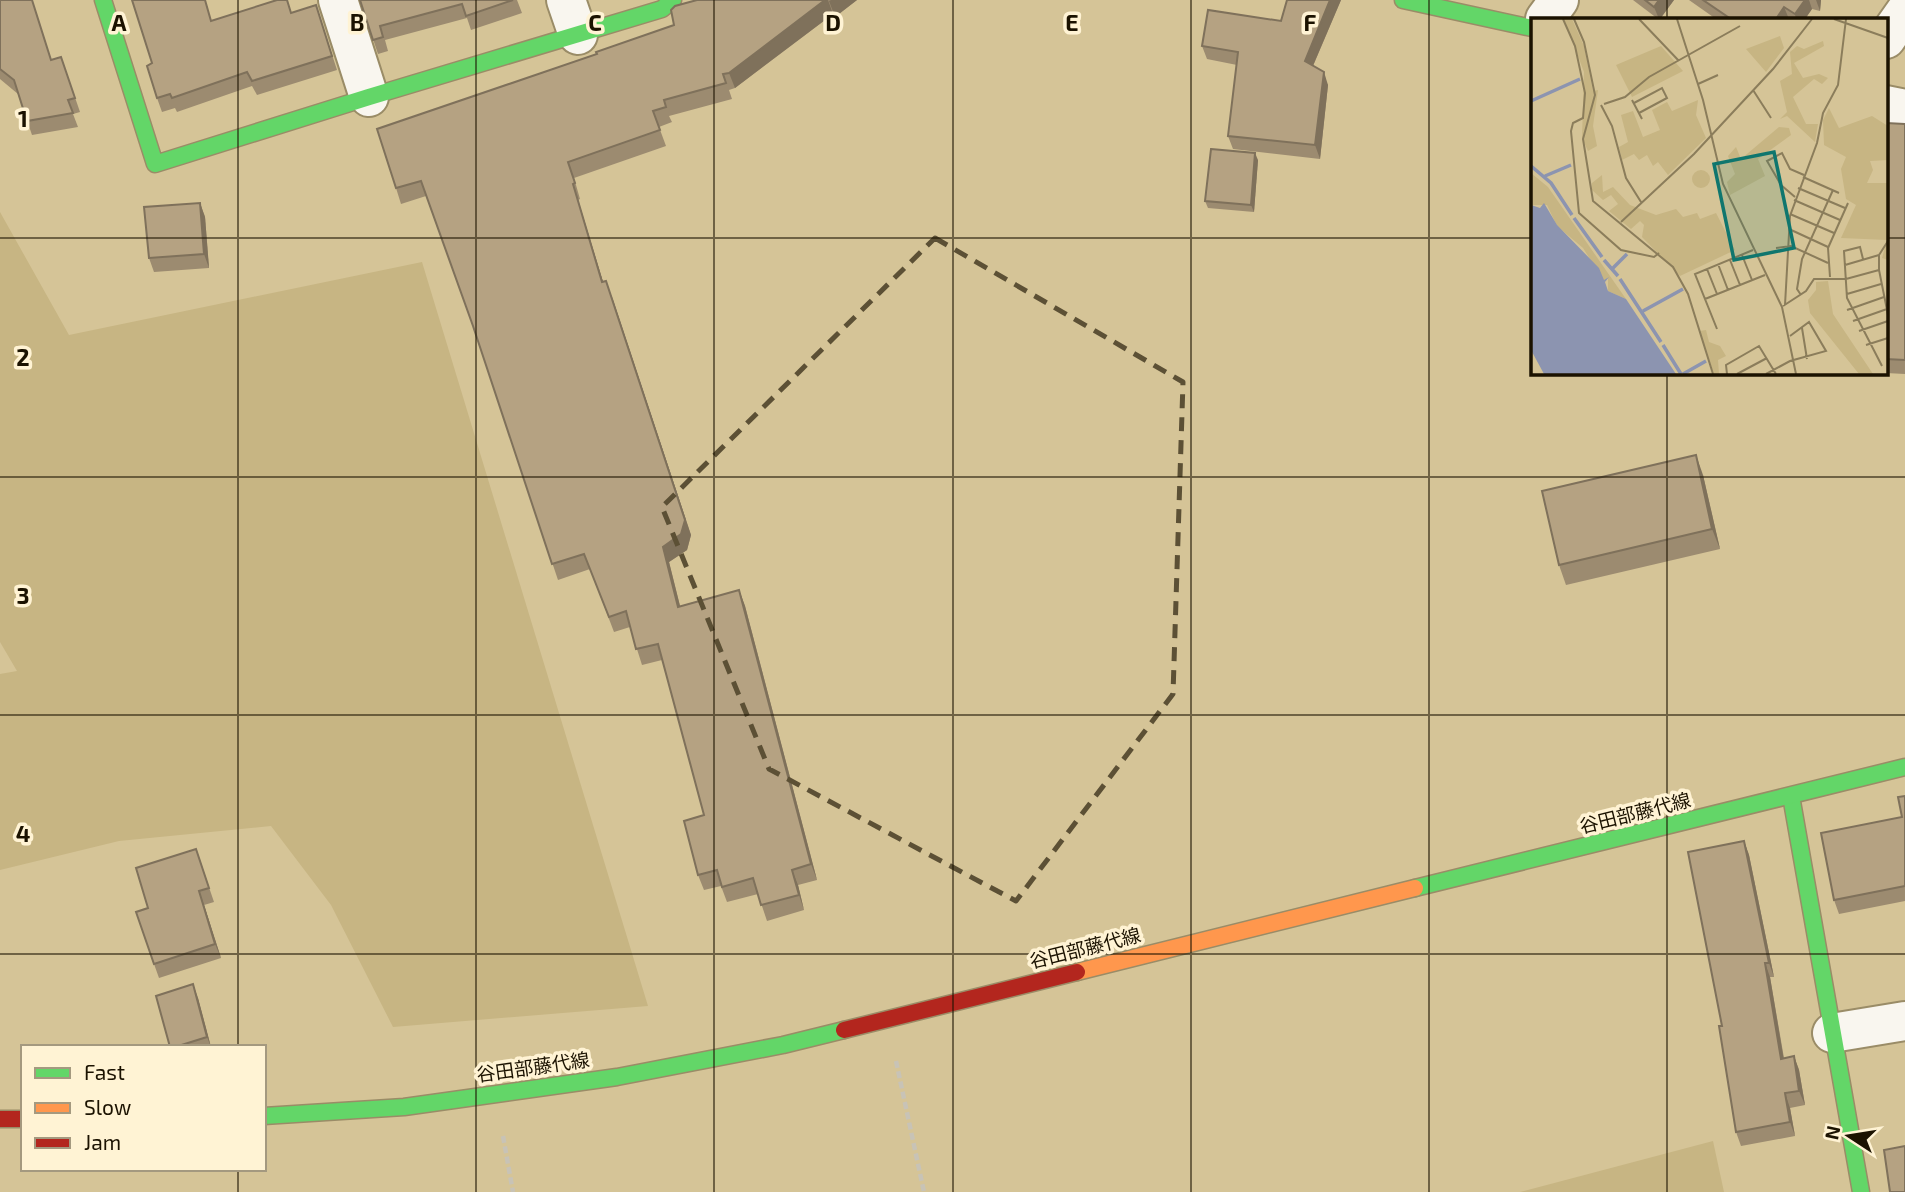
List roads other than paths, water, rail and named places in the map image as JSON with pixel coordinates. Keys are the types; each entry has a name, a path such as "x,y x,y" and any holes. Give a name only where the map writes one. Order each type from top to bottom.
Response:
{"main road":[{"path":"103,0 155,164 369,97 572,18 662,9 673,0"},
{"path":"1403,0 1531,28"},
{"name":"谷田部藤代線","path":"266,1116 404,1107 617,1077 783,1045 1905,767"},
{"path":"1791,796 1861,1192"},
{"path":"0,1119 21,1119"}],"street":[{"path":"338,0 369,97"},
{"path":"1546,18 1559,0"},
{"path":"1888,36 1905,12"},
{"path":"1832,1033 1905,1021"}]}
